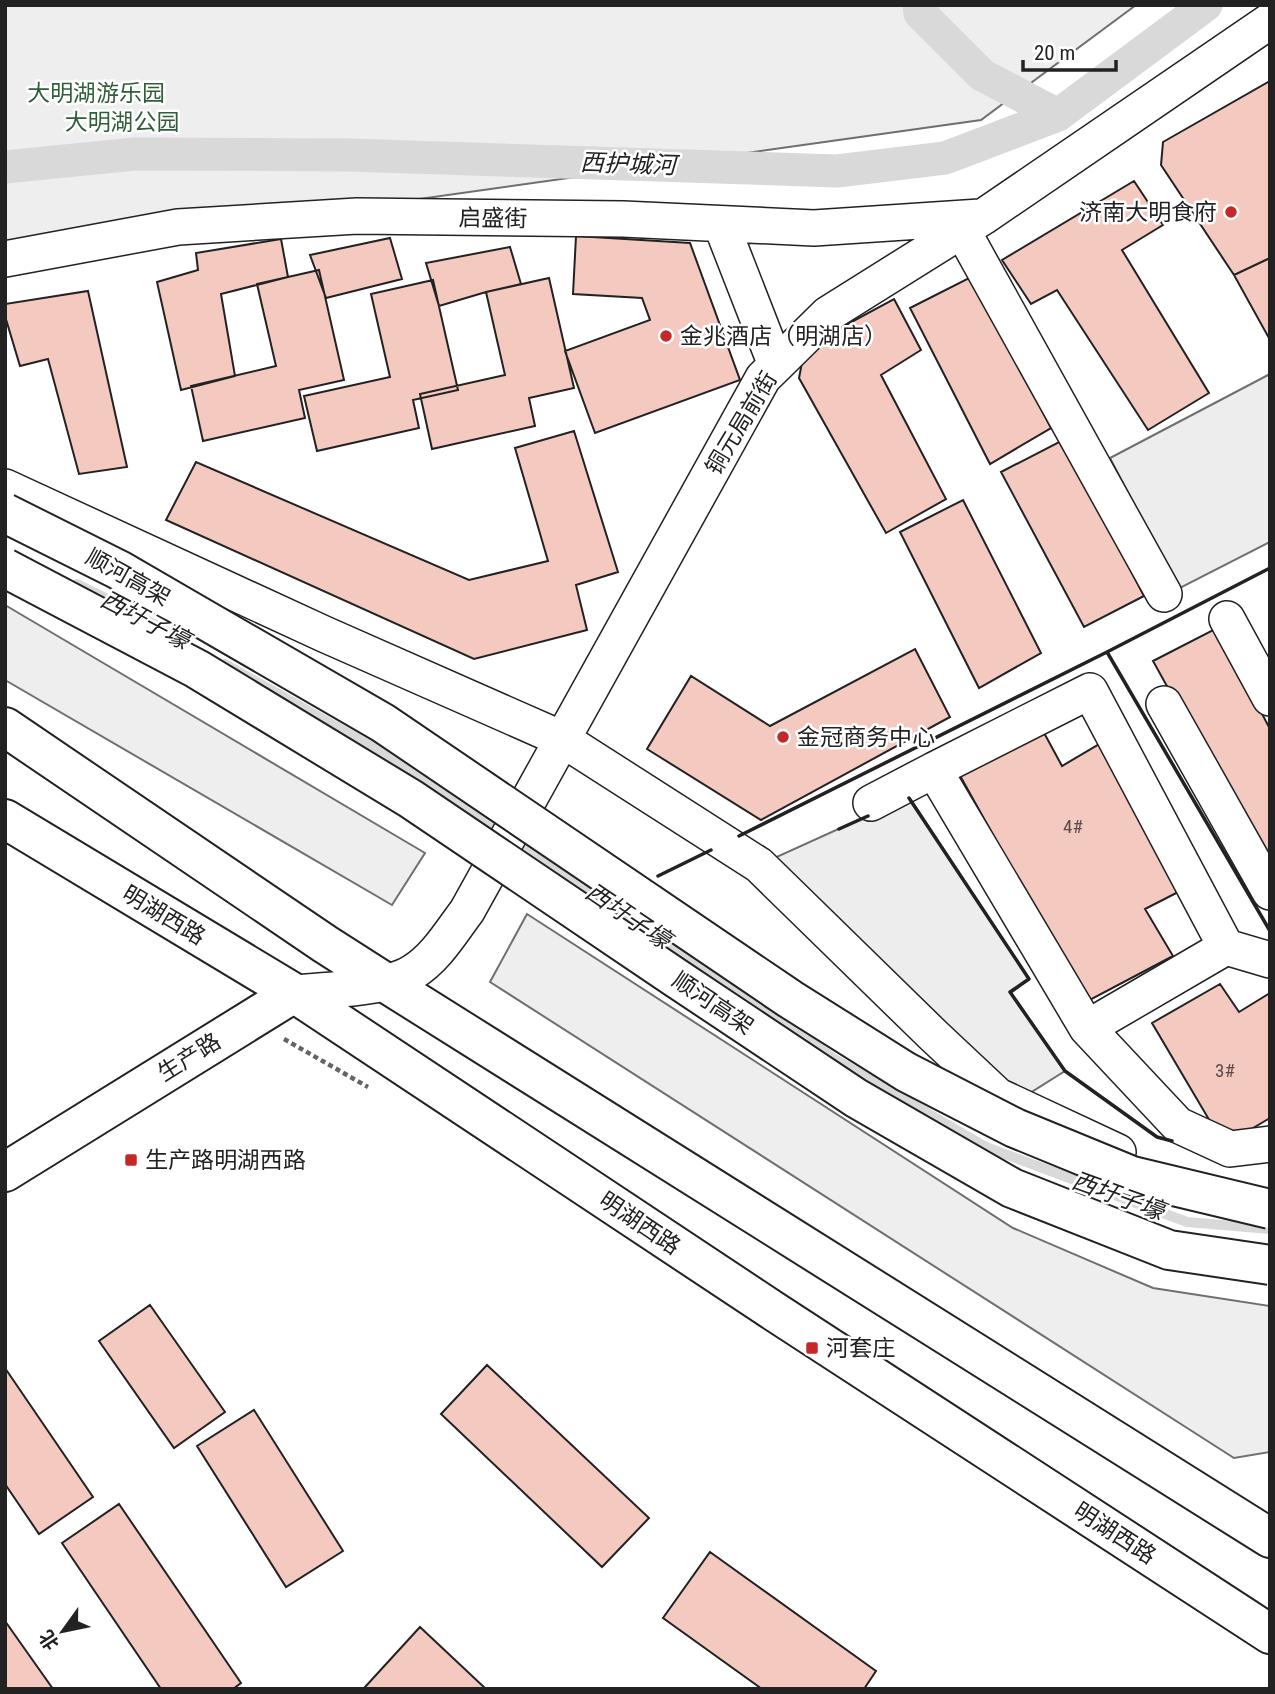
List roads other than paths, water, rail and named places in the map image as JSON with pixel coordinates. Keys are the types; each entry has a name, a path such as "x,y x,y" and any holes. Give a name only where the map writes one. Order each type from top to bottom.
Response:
{"main road":[{"name":"顺河高架","path":"5,513 119,570 383,723 790,999 906,1072 1015,1128 1132,1176 1270,1209"},
{"name":"顺河高架","path":"5,568 197,669 411,799 845,1091 1012,1188 1169,1250 1270,1265"},
{"path":"5,727 386,984 1270,1538"},
{"name":"明湖西路","path":"5,819 294,993 760,1302 1266,1624"},
{"name":"生产路","path":"5,1172 294,993"}],"street":[{"name":"铜元局前街","path":"386,984 412,973 435,953 467,911 763,378 828,314 972,223 1270,20"},
{"name":"启盛街","path":"5,258 178,227 357,216 623,219 814,228 972,223"},
{"path":"972,223 1164,594"},
{"path":"721,224 776,365"},
{"path":"5,487 324,634 562,739 759,865 998,1096 1128,1156 1270,1192"},
{"path":"1227,619 1270,698"},
{"path":"871,803 1090,691 1226,947"},
{"path":"1164,704 1270,892"},
{"path":"934,770 1087,1028 1178,1125 1230,1149 1270,1144"},
{"path":"1087,1028 1171,972 1226,947 1270,960"},
{"name":"生产路","path":"294,993 386,984"}],"waterway":[{"path":"919,5 920,13 982,75 1058,115"},
{"name":"西护城河","path":"5,167 135,154 349,155 837,171 945,158 1058,115 1206,5"},
{"name":"西圩子壕","path":"77,584 187,643"},
{"name":"西圩子壕","path":"225,664 376,749 727,981 833,1058 986,1147 1187,1222 1270,1229"}],"place":[{"name":"济南大明食府","path":"1231,212"},
{"name":"金兆酒店（明湖店）","path":"666,336"},
{"name":"金冠商务中心","path":"783,737"},
{"name":"生产路明湖西路","path":"131,1160"},
{"name":"河套庄","path":"812,1348"}],"park label":[{"name":"大明湖游乐园","path":"96,93"},
{"name":"大明湖公园","path":"122,122"}]}
